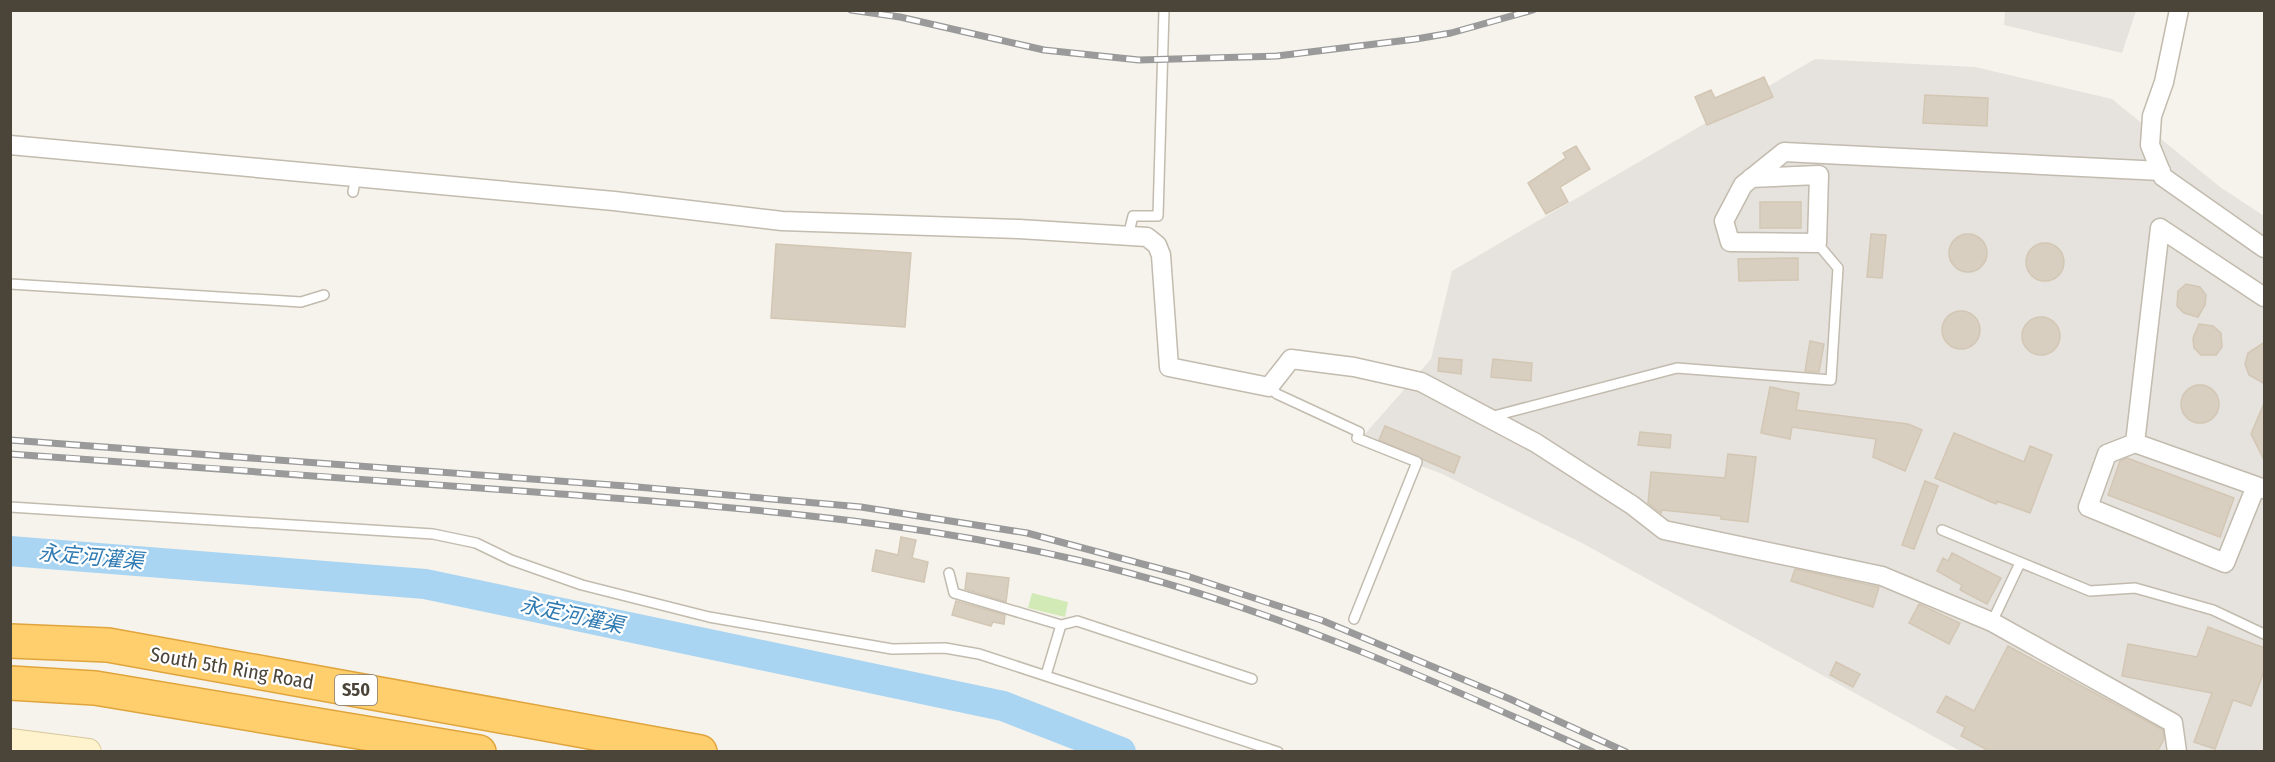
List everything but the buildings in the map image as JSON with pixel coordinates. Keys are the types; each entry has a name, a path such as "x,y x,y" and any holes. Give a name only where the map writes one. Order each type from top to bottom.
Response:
{"highway":[{"name":"South 5th Ring Road","path":"10,642 108,645 700,752"},
{"name":"S50","path":"10,683 95,688 479,752"}],"main road":[{"path":"10,742 88,752"}],"street":[{"path":"2180,10 2164,82 2152,116 2150,145 2163,177 2265,248"},
{"path":"10,145 354,185 614,201 782,221 1019,229 1147,237 1157,245 1161,255 1169,367 1269,387 1291,359 1354,367 1421,382 1536,443 1632,505 1664,530 1882,576 1992,622 2173,723 2177,752"},
{"path":"1751,178 1819,175 1817,243 1730,242 1724,221 1743,185 1751,178 1784,152 2161,171"},
{"path":"2135,443 2160,228 2265,297"},
{"path":"2135,443 2260,488 2225,564 2088,507 2107,454 2135,443"}],"lane":[{"path":"1128,236 1133,216 1158,216 1164,10"},
{"path":"1488,418 1677,368 1831,380 1838,268 1817,243"},
{"path":"10,284 300,302 324,295"},
{"path":"1269,387 1277,394 1359,432 1358,438 1417,462 1354,619"},
{"path":"10,507 433,534 476,543 512,560 582,585 709,616 892,649 945,648 979,654 1278,752"},
{"path":"1942,530 2090,591 2136,588 2213,610 2265,633"},
{"path":"1992,622 2020,563"},
{"path":"949,573 954,592 1061,625 1077,621 1251,679"},
{"path":"1046,675 1061,625"}],"shaded area":[{"path":"2005,10 2136,11 2122,53 2004,25"},
{"path":"1815,59 1975,67 2112,99 2220,187 2264,216 2264,751 1960,751 1582,543 1440,473 1357,443 1431,359 1452,271"}],"green space":[{"path":"1032,593 1068,602 1065,617 1028,608"}],"waterway":[{"name":"永定河灌渠","path":"10,551 425,584 1003,706 1121,752"}],"railway":[{"path":"851,10 900,17 1044,50 1139,60 1277,56 1416,39 1451,33 1533,10"},
{"path":"10,440 626,486 861,507 1027,533 1187,576 1321,620 1510,699 1626,752"},
{"path":"10,454 768,511 914,529 986,541 1129,573 1248,610 1365,653 1593,752"}]}
